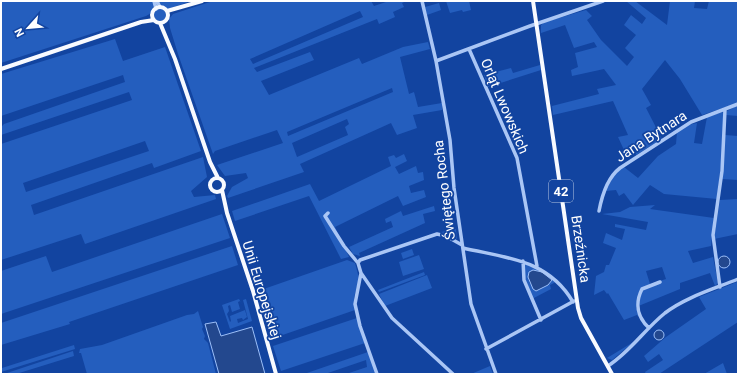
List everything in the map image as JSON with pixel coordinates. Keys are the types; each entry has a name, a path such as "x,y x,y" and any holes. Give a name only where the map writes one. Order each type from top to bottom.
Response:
{"main road":[{"path":"1,69 154,17 158,8 168,13 202,1"},
{"name":"Brzeźnicka","path":"533,1 575,301 581,318 612,374"},
{"path":"168,13 165,21 170,44 210,162 218,178 224,182 222,190 216,192 210,188 212,179 210,162"},
{"path":"154,17 160,23 170,44"},
{"path":"160,23 165,21"},
{"path":"212,179 218,178"},
{"name":"Unii Europejskiej","path":"222,190 227,213 252,291 276,374"},
{"name":"Unii Europejskiej","path":"216,192 227,213"}],"street":[{"path":"156,1 158,8"},
{"name":"Świętego Rocha","path":"422,1 436,61 450,140 462,247 472,309 496,374"},
{"path":"436,61 603,1"},
{"name":"Orląt Lwowskich","path":"469,49 517,158 537,266"},
{"name":"Jana Bytnara","path":"598,211 607,184 617,170 691,122 738,104"},
{"path":"720,287 713,235 722,171 725,110"},
{"path":"328,213 325,216 339,240 358,263 361,273 382,305 399,326 453,374"},
{"path":"358,263 360,260 437,234 449,237 462,247 523,261 537,266 559,282 575,301 486,349"},
{"path":"523,261 523,271 527,289 541,320"},
{"path":"361,273 355,304 360,326 377,374"},
{"path":"608,366 630,349 662,315 675,306 738,279"},
{"path":"649,328 637,307 637,302 642,289 660,282"}],"shaded area":[{"path":"1,1 153,1 153,6 152,12 146,16 1,63"},
{"path":"159,1 191,1 168,9 161,5"},
{"path":"213,1 371,1 374,6 389,1 406,1 402,3 404,7 393,12 395,17 379,24 377,19 254,68 257,72 310,52 314,60 261,81 269,95 359,58 362,64 403,47 428,42 430,49 400,57 409,94 414,92 418,107 442,103 442,110 413,115 417,128 397,135 391,123 300,164 304,172 228,198 227,196 232,187 248,178 246,173 225,176 217,165 283,143 277,130 215,151 213,154 170,28 169,19 173,14","holes":["360,11 363,17 253,64 250,59","392,88 393,92 288,136 287,132","347,119 349,124 345,127 348,135 297,157 292,143"]},
{"path":"446,1 469,1 471,10 463,12 462,10 450,13"},
{"path":"626,1 635,1 667,25 670,1 695,1 694,8 707,9 709,1 738,1 738,103 702,115 680,79 665,60 642,89 651,105 646,108 662,139 636,155 632,147 624,150 618,137 628,135 613,101 553,115 552,106 599,94 597,89 616,85 604,69 572,76 571,70 578,67 575,53 597,47 594,42 574,48 565,25 541,33 541,25 545,22 586,10 592,16 587,20 601,40 627,66 634,57 625,48 636,35 624,25 631,15 642,24 646,18"},
{"path":"439,3 441,10 427,15 425,7"},
{"path":"160,9 164,11 166,15 164,19 160,21 156,19 154,15 156,11"},
{"path":"115,39 123,61 165,47 201,151 154,168 152,163 31,205 34,215 203,157 207,177 191,191 194,197 215,195 216,199 85,244 81,234 1,260 1,144 132,100 129,92 1,135 1,127 4,124 125,82 123,75 1,116 1,74","holes":["145,141 149,151 26,192 23,183"]},
{"path":"540,65 541,70 488,87 484,75 511,68 513,73"},
{"path":"738,105 738,116 726,115 727,111"},
{"path":"722,112 724,113 722,156 717,199 664,194 650,185 633,205 624,193 619,196 616,190 606,191 615,173 624,167 638,178 658,156 676,144 677,132 688,125 697,123 694,143 702,144 707,117"},
{"path":"725,135 738,136 738,180 722,179"},
{"path":"404,154 407,161 395,167 399,174 416,166 418,173 423,172 424,180 409,186 411,193 424,190 426,197 403,206 398,196 335,227 349,257 341,259 309,196 235,221 232,211 310,184 319,201 391,166 388,157 394,155 396,158"},
{"path":"738,199 738,234 714,239 720,200"},
{"path":"655,205 650,209 714,218 711,246 688,251 693,263 713,257 718,283 715,286 710,273 680,283 680,289 636,307 642,321 637,315 624,320 608,293 607,294 604,290 594,295 596,276 604,272 606,265 609,265 616,248 603,243 606,233 622,240 625,229 615,227 615,224 646,230 648,222 602,214 620,212 630,207","holes":["662,267 666,279 650,284 646,271"]},
{"path":"434,206 435,211 423,214 425,223 359,253 360,256 353,254 349,247 393,227 391,221 386,223 385,219 401,211 403,216"},
{"path":"222,214 230,238 1,314 1,271 46,256 52,272"},
{"path":"456,229 457,239 441,232"},
{"path":"232,246 238,265 69,322 70,324 1,345 1,323"},
{"path":"412,249 414,255 403,259 401,253"},
{"path":"419,255 424,269 403,276 399,262"},
{"path":"724,256 728,258 730,262 728,266 724,268 720,266 718,262 720,258"},
{"path":"347,260 355,263 359,278 354,298 355,310 271,339 258,291"},
{"path":"526,264 541,270 556,282 550,285 551,289 532,299 525,277 524,266","holes":["552,280 548,285 536,291 529,282"]},
{"path":"533,270 542,272 552,280 548,285 536,291 533,289 528,277 529,272"},
{"path":"424,272 425,275 379,292 378,290"},
{"path":"427,275 432,288 385,306 379,294"},
{"path":"737,282 738,322 659,374 646,374 645,372 663,360 659,354 648,362 644,356 666,337 706,309 699,297"},
{"path":"239,299 243,306 240,301 238,302 240,309 232,312 230,305 228,306 229,311 227,314 230,322 230,316 245,310 247,317 243,320 242,318 237,319 238,323 248,319 243,300 246,299 252,321 230,329 222,305"},
{"path":"198,311 205,336 204,339 208,343 216,374 87,374 81,353 79,353 80,349 102,345 187,315 194,314"},
{"path":"357,318 365,343 281,371 273,346"},
{"path":"216,322 221,336 252,327 265,374 219,374 205,324"},
{"path":"657,330 661,330 664,335 661,340 657,340 654,337 654,333"},
{"path":"635,341 612,360 607,358"},
{"path":"74,345 75,349 1,372 1,365 2,368"},
{"path":"73,351 74,356 16,374 4,374"},
{"path":"368,352 376,374 346,374 367,367 366,360 325,374 304,374"},
{"path":"723,363 727,374 704,374"},
{"path":"490,366 493,374 471,374"}]}
